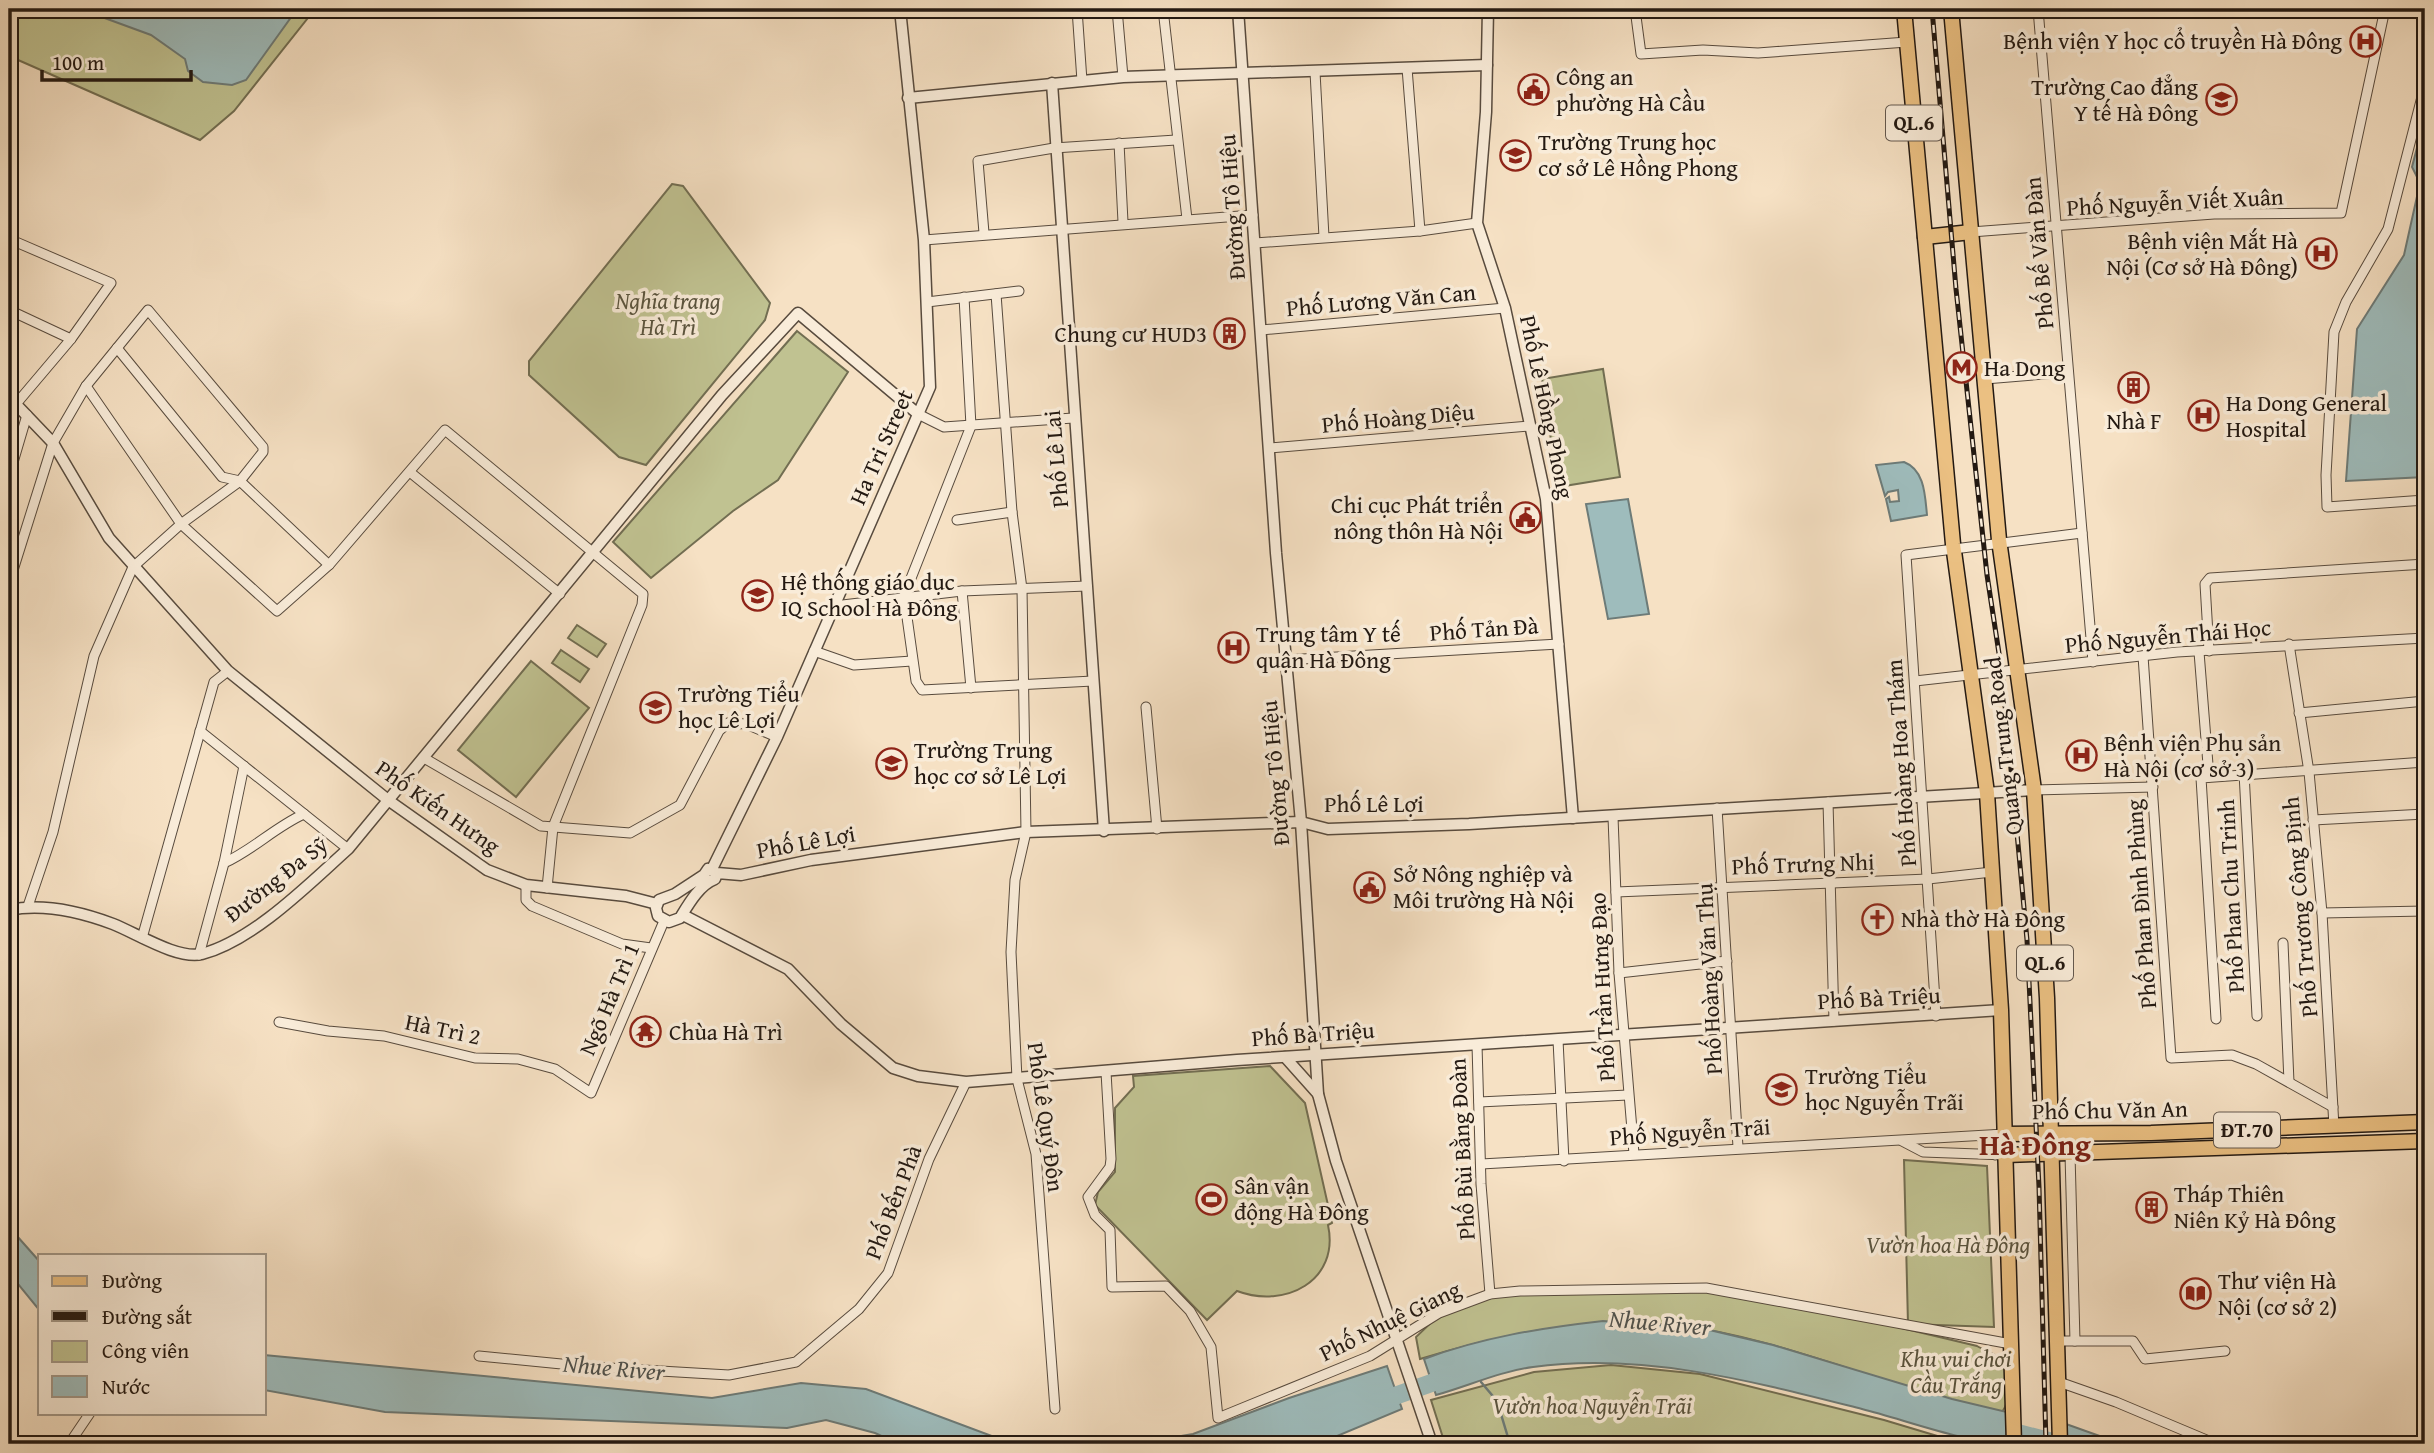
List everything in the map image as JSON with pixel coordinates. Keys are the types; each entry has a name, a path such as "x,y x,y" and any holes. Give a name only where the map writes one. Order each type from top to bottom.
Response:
{"main road":[{"name":"QL.6","path":"1904,9 1925,237"},
{"name":"Quang Trung Road","path":"1951,9 2000,545 2034,790 2047,998 2059,1389"},
{"path":"1925,237 1971,232"},
{"name":"Quang Trung Road","path":"1925,237 1954,549 1987,793 2001,1010 2000,1134 2014,1444"},
{"name":"Phố Chu Văn An","path":"2000,1134 2069,1135 2425,1122"},
{"path":"2261,1129 2261,1144"},
{"path":"2069,1135 2070,1154"},
{"name":"Phố Chu Văn An","path":"2001,1155 2053,1155 2261,1144 2425,1141"},
{"name":"QL.6","path":"2059,1389 2060,1444"}],"street":[{"name":"Ha Tri Street","path":"684,911 710,875 777,737 930,387 924,240 900,9"},
{"path":"1077,9 1082,81"},
{"path":"1117,9 1123,77"},
{"path":"1163,9 1187,219"},
{"name":"Đường Tô Hiệu","path":"1238,9 1285,660 1301,822 1318,1094 1336,1161 1432,1444"},
{"name":"Phố Lê Hồng Phong","path":"1488,9 1477,223 1505,308 1546,499 1573,818"},
{"path":"1635,9 1641,54 1703,50 1758,53 1907,42"},
{"name":"Phố Bế Văn Đàn","path":"2038,9 2093,662"},
{"name":"Phố Nguyễn Viết Xuân","path":"1971,232 2056,228 2214,214 2341,213 2385,9"},
{"path":"908,98 1123,77 1487,65"},
{"path":"1407,68 1420,231"},
{"path":"1315,72 1324,237"},
{"name":"Phố Lê Lai","path":"1052,83 1073,418 1104,831"},
{"path":"2425,85 2388,229 2346,302 2334,332 2326,475 2327,507 2425,500"},
{"path":"984,233 978,161 1055,148 1176,140"},
{"path":"1119,143 1123,222"},
{"path":"924,240 1123,222 1253,215"},
{"path":"1255,243 1420,231 1477,223"},
{"path":"9,239 111,283 71,339 13,400"},
{"path":"927,302 1019,291"},
{"name":"Phố Lê Quý Đôn","path":"996,294 1012,512 1022,589 1026,832 1015,880 1011,952 1017,1079 1036,1154 1055,1409"},
{"path":"964,297 971,426 904,596 916,681 922,690 1093,681"},
{"name":"Phố Lương Văn Can","path":"1261,330 1505,308"},
{"path":"9,310 71,339"},
{"path":"9,583 52,443 86,386 148,310 263,447 263,452 240,481 181,524 133,567 94,656 53,832 27,906"},
{"name":"Đường Đa Sỹ","path":"200,955 223,946 257,924 296,896 348,849 722,395 798,313 918,414"},
{"path":"117,348 222,477 240,481 329,565"},
{"path":"1985,379 2068,372"},
{"path":"86,386 181,524 277,611 329,565 411,473 445,430 643,594 642,606 553,827 547,888"},
{"name":"Phố Kiến Hưng","path":"13,400 52,443 109,538 228,671 388,800 487,870 526,885 626,896 657,904"},
{"path":"918,414 944,427 1073,418"},
{"path":"9,476 27,415"},
{"name":"Phố Hoàng Diệu","path":"1269,448 1530,426"},
{"path":"411,473 560,594"},
{"path":"957,520 1012,512"},
{"path":"1954,549 2082,533"},
{"name":"Phố Hoàng Hoa Thám","path":"1936,1016 1906,555 1954,549"},
{"path":"2209,777 2204,652 2205,584 2210,578 2425,564"},
{"path":"834,606 962,591 1087,586"},
{"path":"962,591 971,688"},
{"name":"Phố Nguyễn Thái Học","path":"1915,681 2143,656 2289,644 2425,638"},
{"name":"Phố Tản Đà","path":"1285,660 1559,643"},
{"name":"Phố Trương Công Định","path":"2289,644 2309,772 2322,912 2334,1127"},
{"path":"814,651 854,665 912,661"},
{"name":"Phố Phan Đình Phùng","path":"2143,656 2171,1058 2232,1055 2256,1064 2289,1082"},
{"path":"142,938 214,682 228,671"},
{"path":"2299,713 2425,701"},
{"path":"1146,707 1157,830"},
{"path":"424,758 541,826 630,833 680,805 719,731 728,723 746,724 777,737"},
{"path":"200,731 348,849"},
{"path":"2216,1019 2201,778 2425,762"},
{"path":"9,910 27,906 75,912 113,924 178,951 200,955 224,863 244,766"},
{"name":"Phố Phan Chu Trinh","path":"2244,773 2257,1016"},
{"path":"2034,790 2152,787"},
{"name":"Phố Lê Lợi","path":"710,875 741,875 811,860 1026,832 1157,830 1301,822 1328,829 1613,817 1717,808 2034,790"},
{"path":"1828,803 1834,1021"},
{"name":"Phố Hoàng Văn Thụ","path":"1717,808 1724,885 1738,1147"},
{"path":"224,863 243,854 281,824 304,814"},
{"path":"2313,820 2425,814"},
{"name":"Phố Trần Hưng Đạo","path":"1613,817 1619,973 1634,1154"},
{"name":"Phố Trưng Nhị","path":"1616,892 1724,885 1928,879 1992,872"},
{"path":"674,894 682,901 684,911 677,921 664,921 657,912 657,904 663,896 674,894 710,875"},
{"path":"526,885 526,900 533,906 622,944 651,948"},
{"name":"Phố Bà Triệu","path":"684,911 788,969 847,1030 893,1068 918,1076 966,1082 1315,1054 2001,1010"},
{"path":"2322,912 2425,911"},
{"name":"Ngõ Hà Trì 1","path":"591,1093 664,921"},
{"path":"2283,943 2289,1082 2333,1107"},
{"path":"1619,973 1727,961"},
{"name":"Hà Trì 2","path":"279,1022 328,1031 384,1036 475,1058 518,1059 555,1069 591,1093"},
{"path":"1558,1040 1564,1161"},
{"name":"Phố Bùi Bằng Đoàn","path":"1477,1045 1481,1164 1490,1294"},
{"path":"1285,1057 1318,1094"},
{"name":"Phố Nhuệ Giang","path":"1106,1072 1110,1167 1088,1197 1095,1215 1110,1230 1112,1287 1166,1286 1190,1311 1211,1347 1219,1418 1370,1356 1439,1313 1490,1294 1706,1288 2011,1344"},
{"name":"Phố Bến Phà","path":"479,1356 593,1367 729,1375 796,1362 859,1309 888,1273 929,1159 966,1082"},
{"path":"1479,1102 1628,1095"},
{"name":"Phố Nguyễn Trãi","path":"1481,1164 1564,1161 1738,1147 1902,1141 2000,1134"},
{"name":"Phố Nguyễn Trãi","path":"1902,1141 1923,1152 2001,1155"},
{"path":"2070,1154 2075,1342"},
{"path":"2058,1341 2133,1341 2145,1359 2225,1351"},
{"path":"2059,1389 2116,1402 2216,1444"},
{"path":"69,1444 89,1414"}],"green space":[{"path":"9,9 315,9 234,111 200,140 9,56"},
{"name":"Nghĩa trang Hà Trì","path":"672,184 683,186 770,303 765,320 646,465 619,457 529,375 529,361"},
{"path":"797,331 848,372 778,480 733,511 651,578 613,542"},
{"path":"1603,369 1620,477 1558,487 1542,379"},
{"path":"577,625 606,644 597,657 568,638"},
{"path":"561,650 589,669 580,682 552,663"},
{"path":"531,661 589,708 516,797 458,750"},
{"name":"Sân vận động Hà Đông","path":"1270,1066 1305,1103 1332,1223 1328,1225 1330,1245 1326,1261 1317,1275 1305,1286 1290,1293 1273,1296 1255,1296 1237,1291 1207,1320 1095,1205 1098,1192 1115,1172 1115,1108 1134,1087 1133,1076"},
{"name":"Vườn hoa Hà Đông","path":"1904,1160 1987,1166 1994,1327 1908,1324"},
{"name":"Khu vui chơi Cầu Trắng","path":"1706,1290 1822,1309 1977,1346 1998,1357 2006,1369 2009,1392 2005,1406 2002,1412 1961,1403 1797,1352 1716,1331 1675,1325 1610,1323 1546,1329 1482,1342 1420,1359 1416,1337 1439,1315 1491,1297 1520,1292"},
{"name":"Vườn hoa Nguyễn Trãi","path":"1611,1365 1700,1374 1884,1420 1964,1444 1445,1444 1431,1400 1534,1372"}],"water":[{"path":"80,9 297,9 246,80 232,85 203,82 188,71 185,59 151,35"},
{"path":"2425,117 2425,477 2346,481 2357,329 2404,255 2420,183 2412,167"},
{"path":"1904,462 1920,477 1927,515 1891,521 1886,499 1889,497 1890,502 1899,501 1898,490 1888,492 1885,496 1876,465"},
{"path":"1628,499 1649,614 1608,619 1586,504"},
{"path":"9,1227 38,1260 38,1309 9,1273"},
{"path":"1603,1321 1701,1328 1773,1345 1952,1399 2011,1413 2012,1444 1957,1436 1862,1409 1740,1380 1699,1372 1616,1363 1575,1363 1521,1369 1436,1395 1424,1359 1512,1334"},
{"path":"266,1355 712,1398 801,1383 866,1389 997,1438 1041,1444 899,1444 875,1433 826,1420 787,1428 385,1412 266,1390"},
{"path":"1387,1366 1402,1409 1318,1444 1134,1444 1193,1434 1289,1398"},
{"path":"2066,1424 2122,1444 2067,1444"}],"waterway":[{"name":"Nhue River","path":"1375,1403 1454,1375"},
{"path":"1481,1382 1497,1401 1510,1444"},
{"name":"Nhue River","path":"1999,1428 2060,1444"}],"railway":[{"path":"1932,9 1956,289 1987,575 2002,673 2027,940 2039,1187 2046,1444"}],"place":[{"name":"Bệnh viện Y học cổ truyền Hà Đông","path":"2365,41"},
{"name":"Công an phường Hà Cầu","path":"1533,90"},
{"name":"Trường Cao đẳng Y tế Hà Đông","path":"2221,100"},
{"name":"Trường Trung học cơ sở Lê Hồng Phong","path":"1515,155"},
{"name":"Bệnh viện Mắt Hà Nội (Cơ sở Hà Đông)","path":"2321,254"},
{"name":"Chung cư HUD3","path":"1230,334"},
{"name":"Ha Dong","path":"1961,368"},
{"name":"Nhà F","path":"2134,387"},
{"name":"Ha Dong General Hospital","path":"2203,416"},
{"name":"Chi cục Phát triển nông thôn Hà Nội","path":"1526,518"},
{"name":"Hệ thống giáo dục IQ School Hà Đông","path":"758,595"},
{"name":"Trung tâm Y tế quận Hà Đông","path":"1233,647"},
{"name":"Trường Tiểu học Lê Lợi","path":"655,707"},
{"name":"Bệnh viện Phụ sản Hà Nội (cơ sở 3)","path":"2081,756"},
{"name":"Trường Trung học cơ sở Lê Lợi","path":"891,763"},
{"name":"Sở Nông nghiệp và Môi trường Hà Nội","path":"1370,887"},
{"name":"Nhà thờ Hà Đông","path":"1878,919"},
{"name":"Chùa Hà Trì","path":"646,1032"},
{"name":"Trường Tiểu học Nguyễn Trãi","path":"1782,1089"},
{"name":"Sân vận động Hà Đông","path":"1211,1199"},
{"name":"Tháp Thiên Niên Kỷ Hà Đông","path":"2151,1207"},
{"name":"Thư viện Hà Nội (cơ sở 2)","path":"2195,1294"}],"district":[{"name":"Hà Đông","path":"2035,1145"}]}
